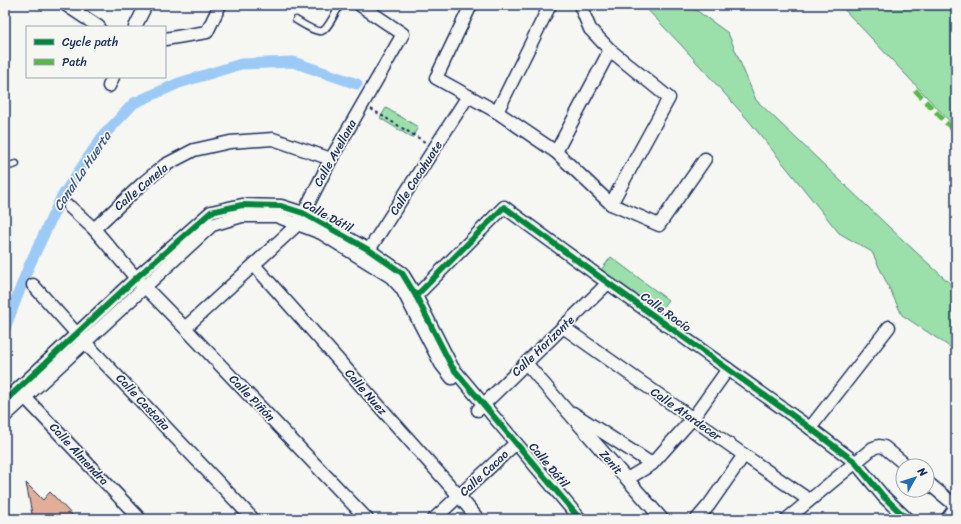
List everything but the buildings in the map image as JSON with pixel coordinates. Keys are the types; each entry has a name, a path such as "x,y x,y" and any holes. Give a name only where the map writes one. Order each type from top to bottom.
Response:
{"street":[{"path":"67,5 98,26"},
{"path":"136,26 146,5"},
{"path":"166,39 207,32 220,5"},
{"name":"Calle Avellana","path":"185,328 298,224 331,159 403,34 360,5"},
{"path":"471,5 436,78 497,112 556,152 611,204 659,225 705,159"},
{"path":"497,112 550,5"},
{"path":"580,5 590,29 610,50 669,98 611,204"},
{"path":"556,152 610,50"},
{"name":"Calle Cacahuate","path":"366,255 468,96"},
{"name":"Calle Canela","path":"94,229 143,183 165,165 194,150 230,142 273,139 331,159"},
{"name":"Calle Dátil","path":"5,416 21,394 82,338 211,212 242,205 280,206 303,213 366,255 391,276 402,289 441,364 580,519"},
{"path":"70,207 94,229 140,282"},
{"name":"Calle Rocío","path":"416,296 504,207 855,462 903,518"},
{"name":"Calle Dátil","path":"140,282 212,225 242,216 276,216 298,224 321,233 402,273 416,296 452,367 481,407"},
{"name":"Calle Nuez","path":"254,265 478,519"},
{"name":"Calle Piñón","path":"140,282 367,519"},
{"name":"Calle Horizonte","path":"481,407 608,283"},
{"name":"Calle Castaña","path":"33,285 253,519"},
{"name":"Calle Atardecer","path":"563,327 810,500"},
{"path":"810,428 888,327"},
{"name":"Zenit","path":"526,363 662,519"},
{"path":"627,479 652,464 692,418 728,369"},
{"name":"Calle Dátil","path":"5,401 21,394"},
{"name":"Calle Almendra","path":"21,394 140,519"},
{"name":"Zenit","path":"561,404 652,464"},
{"name":"Calle Dátil","path":"513,445 570,519"},
{"name":"Calle Cacao","path":"434,519 513,445"},
{"path":"787,519 872,448 879,446 884,447 897,458"},
{"path":"697,519 709,505 744,455"},
{"path":"935,489 956,506 947,519"}],"lane":[{"path":"296,20 317,31 322,31 327,28 340,5"},
{"path":"5,167 16,164"}],"path":[{"path":"362,104 435,148"}],"green space":[{"path":"643,5 689,5 728,33 756,100 956,289 956,351 902,315 872,252 839,233 749,121"},
{"path":"840,5 956,5 956,128"},
{"path":"386,108 418,127 412,138 380,118"},
{"path":"611,257 668,300 658,313 601,270"}],"waterway":[{"name":"Canal La Huerta","path":"5,328 29,266 61,198 102,137 134,103 179,83 241,64 293,62 357,84"}],"marked path":[{"path":"915,90 956,133"}],"cycle path":[{"path":"5,401 136,278 211,212 242,205 281,206 303,213 369,250 402,273 416,296 452,367 580,519"},
{"path":"416,296 504,207 855,462 883,496 907,519"}]}
